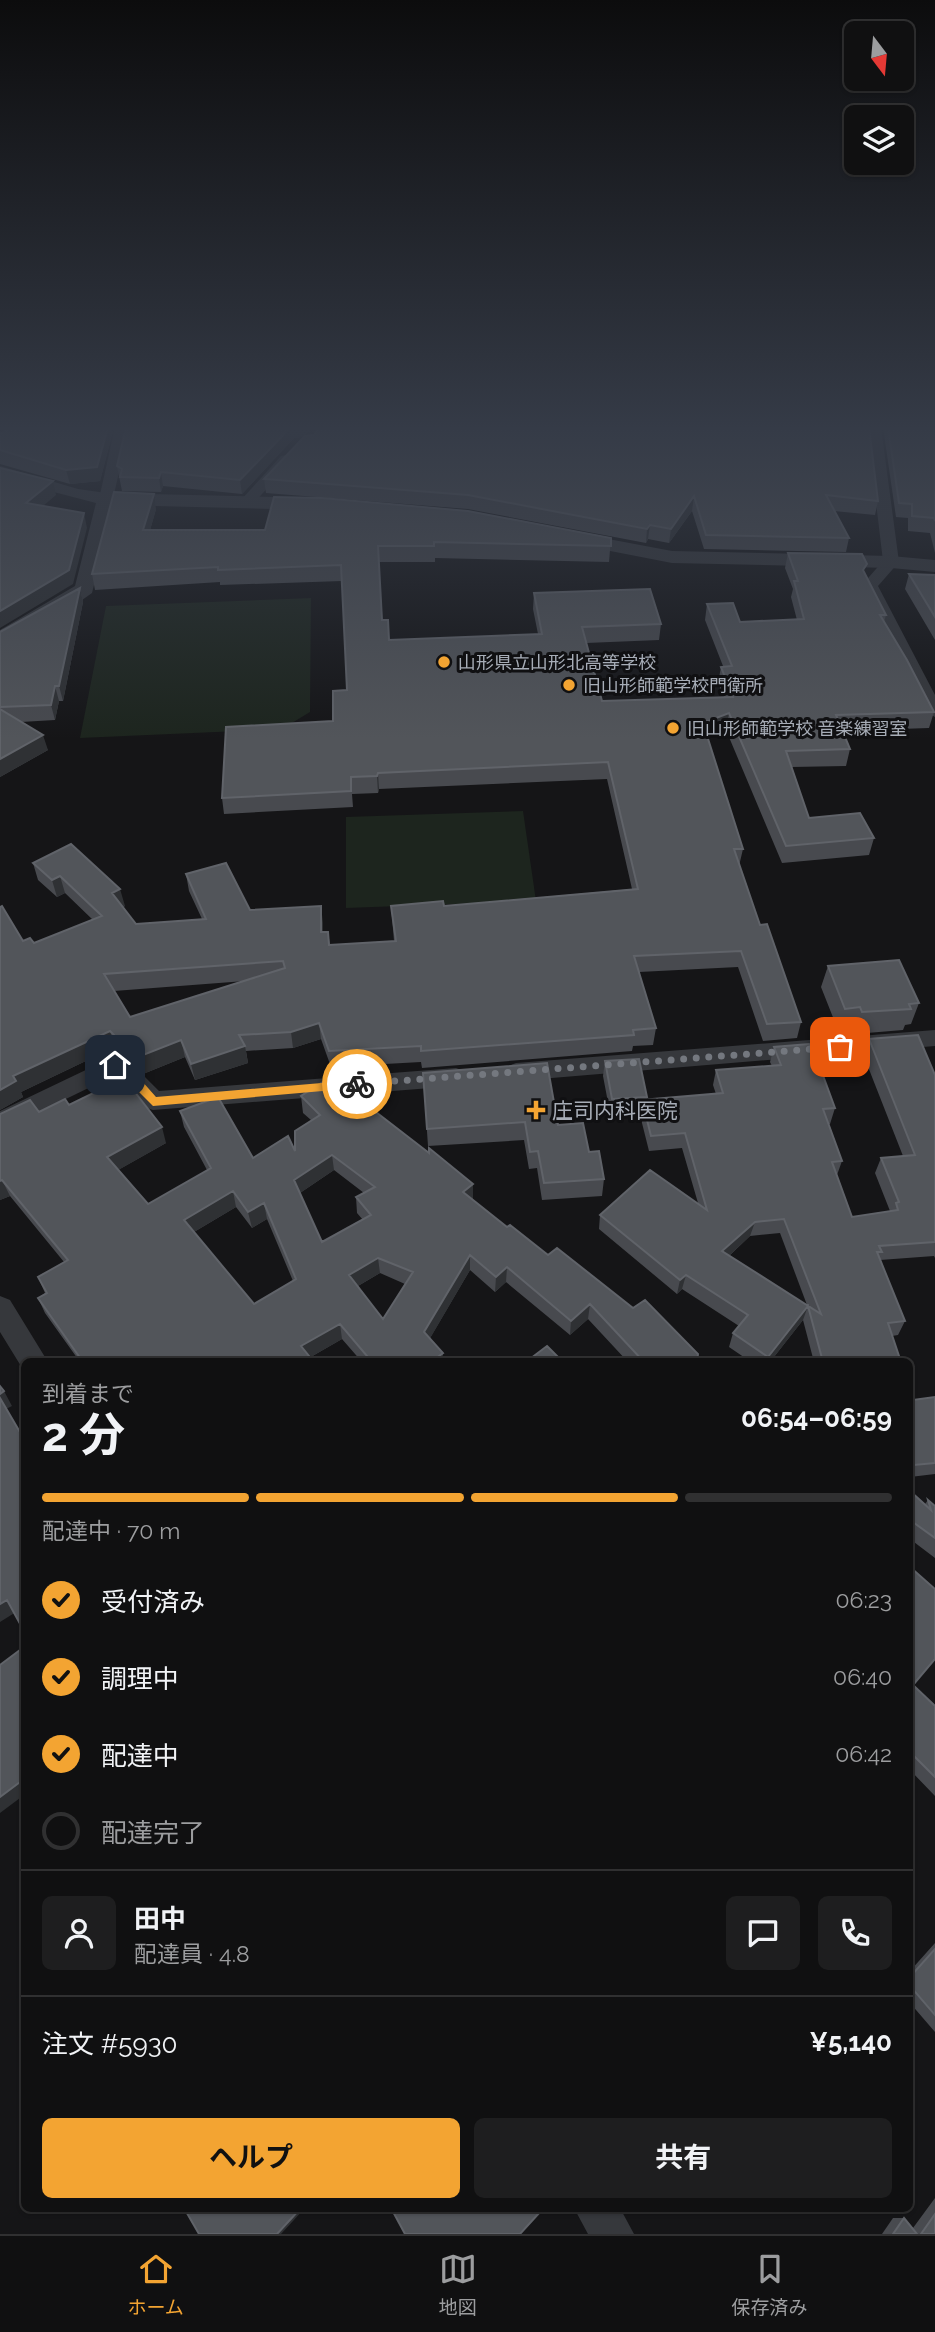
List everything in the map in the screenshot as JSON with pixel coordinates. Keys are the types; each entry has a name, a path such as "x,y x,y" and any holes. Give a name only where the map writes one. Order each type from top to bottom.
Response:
{"street":[{"path":"0,639 85,589 98,531"},
{"path":"887,531 891,562"},
{"path":"556,535 673,557 891,562 935,566"},
{"path":"891,562 870,584 935,712"},
{"path":"0,1122 115,1065 119,1080 137,1083 153,1101 935,1038"},
{"path":"0,1308 31,1358"},
{"path":"598,2212 613,2234"}],"shaded area":[{"path":"311,598 310,712 282,729 80,738 106,606"},
{"path":"523,811 536,901 346,908 346,817"}],"building":[{"path":"0,531 79,531 69,570 0,611"},
{"path":"103,531 575,531 611,538 611,546 434,542 434,546 378,546 382,620 388,620 389,640 542,634 534,593 650,589 661,624 582,627 602,701 733,697 721,667 732,666 707,604 733,603 740,622 804,619 794,581 798,581 788,553 862,554 867,564 863,570 886,615 880,615 934,712 836,715 850,749 786,751 809,818 860,813 874,838 786,846 729,713 703,723 743,849 734,849 760,925 767,924 801,1022 767,1024 741,951 634,956 656,1028 633,1030 634,1035 421,1051 421,1046 329,1051 319,1023 291,1032 239,1035 245,1046 191,1064 181,1040 138,1057 126,1054 121,1042 110,1031 13,1076 16,1081 0,1090 0,907 2,906 23,941 30,938 34,943 102,916 60,876 52,880 33,863 71,844 120,889 112,893 136,924 206,919 186,874 226,863 250,910 321,906 321,932 328,932 329,945 396,941 391,906 443,901 444,906 638,889 608,762 378,773 377,776 351,777 351,791 222,798 226,727 333,721 333,691 347,690 341,565 218,570 218,567 92,574","holes":["283,961 285,968 130,1017 104,974"]},
{"path":"705,531 845,531 849,538 706,535"},
{"path":"909,574 935,575 935,617"},
{"path":"80,588 59,686 55,686 51,705 0,707 0,632"},
{"path":"0,709 43,735 0,759"},
{"path":"899,960 919,1003 909,1004 911,1009 862,1012 860,1007 845,1009 828,966"},
{"path":"918,1035 935,1075 935,1242 879,1246 882,1252 877,1252 905,1321 888,1323 900,1358 822,1358 808,1306 768,1357 733,1333 748,1315 686,1275 680,1280 600,1215 650,1170 707,1210 685,1133 651,1136 642,1100 723,1093 716,1070 781,1065 774,1047 809,1044 818,1062 835,1108 823,1109 842,1161 832,1162 852,1217 898,1210 896,1203 899,1202 881,1158 915,1155 869,1039","holes":["784,1219 821,1314 722,1251 755,1222"]},
{"path":"639,1059 647,1097 612,1099 605,1061"},
{"path":"547,1063 558,1125 583,1123 589,1152 599,1151 604,1179 544,1183 538,1151 530,1152 525,1122 427,1129 423,1073"},
{"path":"124,1078 162,1127 107,1157 148,1204 211,1168 180,1111 218,1097 253,1158 288,1136 295,1151 295,1131 320,1115 301,1096 323,1082 334,1081 356,1101 359,1099 429,1153 429,1148 473,1184 463,1192 507,1227 510,1225 548,1255 557,1248 633,1308 645,1300 698,1354 698,1358 640,1358 590,1304 571,1321 507,1267 496,1277 470,1255 424,1332 443,1353 436,1358 369,1358 340,1324 301,1346 309,1356 306,1358 80,1358 38,1298 47,1293 38,1277 68,1260 2,1180 0,1181 0,1114 30,1100 39,1112 65,1099 69,1105","holes":["332,1155 375,1187 356,1197 371,1215 322,1242 294,1180","233,1191 248,1212 264,1203 296,1279 254,1304 184,1220","378,1258 413,1272 383,1319 349,1275"]},
{"path":"547,1346 559,1358 531,1358"},
{"path":"935,1397 935,1463 914,1465 913,1400"},
{"path":"0,1398 21,1434 21,1626 7,1600 0,1604"},
{"path":"913,1494 931,1510 928,1500 935,1506 935,1538 913,1522"},
{"path":"913,1570 935,1589 935,1659 913,1685"},
{"path":"21,1649 21,1781 0,1797 0,1665"},
{"path":"913,1685 935,1706 935,1777 913,1755"},
{"path":"935,1949 935,2015 913,1989 913,1974"},
{"path":"186,2212 297,2212 277,2234 199,2234"},
{"path":"393,2212 540,2212 520,2234 405,2234"},
{"path":"935,2214 935,2234 921,2234"},
{"path":"904,2218 917,2234 893,2234"}],"way so far":[{"path":"357,1084 840,1047"}],"place":[{"name":"山形県立山形北高等学校","path":"444,662"},
{"name":"旧山形師範学校門衛所","path":"569,685"},
{"name":"旧山形師範学校 音楽練習室","path":"673,728"},
{"name":"庄司内科医院","path":"536,1110"}],"route":[{"path":"115,1065 119,1080 137,1083 153,1101 357,1084"}]}
